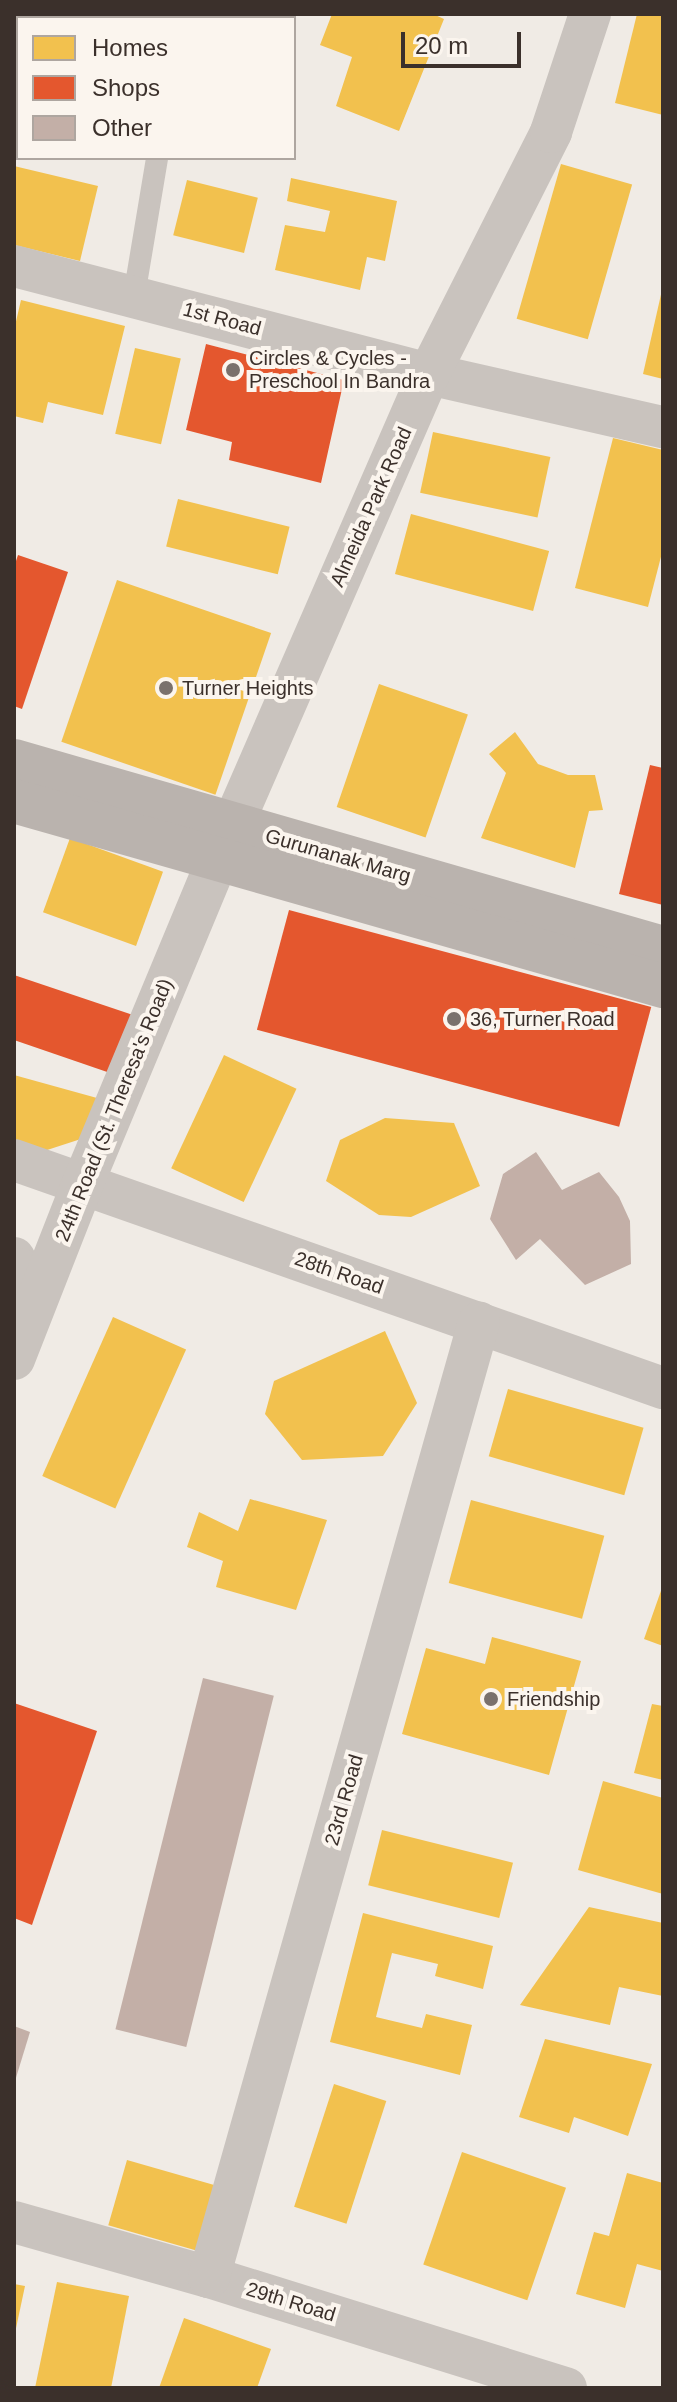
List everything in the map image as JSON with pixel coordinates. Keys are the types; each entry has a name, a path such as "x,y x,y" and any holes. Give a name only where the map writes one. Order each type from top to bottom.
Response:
{"main road":[{"name":"Gurunanak Marg","path":"14,761 224,843 663,986"},
{"name":"Gurunanak Marg","path":"14,801 224,843 663,948"}],"street":[{"name":"Almeida Park Road","path":"224,843 429,374 551,132 590,14"},
{"name":"1st Road","path":"14,266 429,374 663,427"},
{"name":"24th Road (St. Theresa's Road)","path":"14,1359 83,1183 224,843"},
{"name":"28th Road","path":"14,1160 663,1388"},
{"path":"14,1258 20,1269 14,1293"},
{"name":"23rd Road","path":"209,2277 479,1322"},
{"name":"29th Road","path":"14,2222 209,2277 566,2388"}],"lane":[{"path":"134,296 157,160"}],"building: Homes":[{"path":"14,14 62,16 16,16 14,86"},
{"path":"208,14 216,16 178,16"},
{"path":"332,14 433,14 444,19 399,131 336,106 352,57 320,45"},
{"path":"637,14 663,14 663,115 615,103"},
{"path":"561,164 632,184 588,339 517,319"},
{"path":"14,166 98,186 80,261 14,245"},
{"path":"291,178 397,201 385,261 367,257 360,290 275,270 285,225 325,232 330,211 287,201"},
{"path":"187,180 258,198 244,253 173,235"},
{"path":"663,290 663,379 643,374"},
{"path":"21,300 125,326 103,415 48,402 43,423 14,416 14,330"},
{"path":"135,348 181,359 161,444 115,434"},
{"path":"433,432 550,457 537,518 420,493"},
{"path":"613,438 663,450 663,549 648,607 575,588"},
{"path":"178,499 290,527 278,574 166,547"},
{"path":"411,514 549,551 533,611 395,574"},
{"name":"Turner Heights","path":"117,580 271,633 215,795 61,742"},
{"path":"379,684 468,715 426,838 337,807"},
{"path":"515,732 538,764 568,775 595,775 603,810 589,811 575,868 481,838 506,773 489,754"},
{"path":"70,838 163,872 136,946 43,912"},
{"path":"224,1055 297,1089 244,1202 171,1168"},
{"path":"14,1075 97,1098 87,1137 41,1152 14,1144"},
{"path":"385,1118 454,1123 480,1186 411,1217 379,1215 326,1181 340,1140"},
{"path":"113,1317 186,1350 115,1508 42,1476"},
{"path":"385,1331 417,1403 383,1456 302,1460 265,1414 274,1381"},
{"path":"508,1389 644,1428 624,1495 489,1456"},
{"path":"250,1499 327,1520 296,1610 216,1587 223,1561 187,1547 199,1512 238,1531"},
{"path":"471,1500 604,1536 582,1619 449,1583"},
{"path":"663,1585 663,1646 644,1639"},
{"name":"Friendship","path":"492,1637 581,1661 549,1775 402,1734 426,1648 485,1664"},
{"path":"652,1704 663,1706 663,1780 634,1773"},
{"path":"603,1781 663,1798 663,1894 578,1870"},
{"path":"382,1830 513,1863 499,1918 368,1885"},
{"path":"589,1907 663,1923 663,1996 619,1987 610,2025 520,2005"},
{"path":"363,1913 493,1946 483,1989 435,1976 438,1964 392,1953 376,2017 422,2028 426,2014 472,2025 460,2075 330,2042"},
{"path":"545,2039 652,2064 628,2136 574,2117 569,2133 519,2117"},
{"path":"334,2084 386,2101 346,2224 294,2207"},
{"path":"462,2152 566,2188 527,2300 423,2265"},
{"path":"127,2160 220,2187 201,2252 108,2225"},
{"path":"627,2173 663,2183 663,2271 637,2264 625,2308 576,2294 594,2232 609,2236"},
{"path":"57,2282 129,2296 111,2388 35,2388"},
{"path":"14,2284 25,2286 15,2333 14,2333"},
{"path":"184,2318 271,2349 257,2388 159,2388"}],"building: Shops":[{"path":"206,344 344,380 321,483 229,460 232,442 186,430"},
{"path":"18,555 68,572 22,709 14,706 14,567"},
{"path":"650,765 663,768 663,905 619,894"},
{"name":"36, Turner Road","path":"289,910 651,1007 619,1127 257,1030"},
{"path":"14,975 133,1015 113,1074 14,1040"},
{"path":"14,1703 97,1731 32,1925 14,1918"}],"building: Other":[{"path":"536,1152 562,1190 599,1172 619,1197 630,1221 631,1264 585,1285 540,1239 516,1260 490,1219 503,1174"},
{"path":"203,1678 274,1696 186,2047 115,2029"},
{"path":"14,2026 30,2032 15,2081 14,2080"}],"place":[{"name":"Circles & Cycles - Preschool In Bandra","path":"233,370"},
{"name":"Turner Heights","path":"166,688"},
{"name":"36, Turner Road","path":"454,1019"},
{"name":"Friendship","path":"491,1699"}]}
